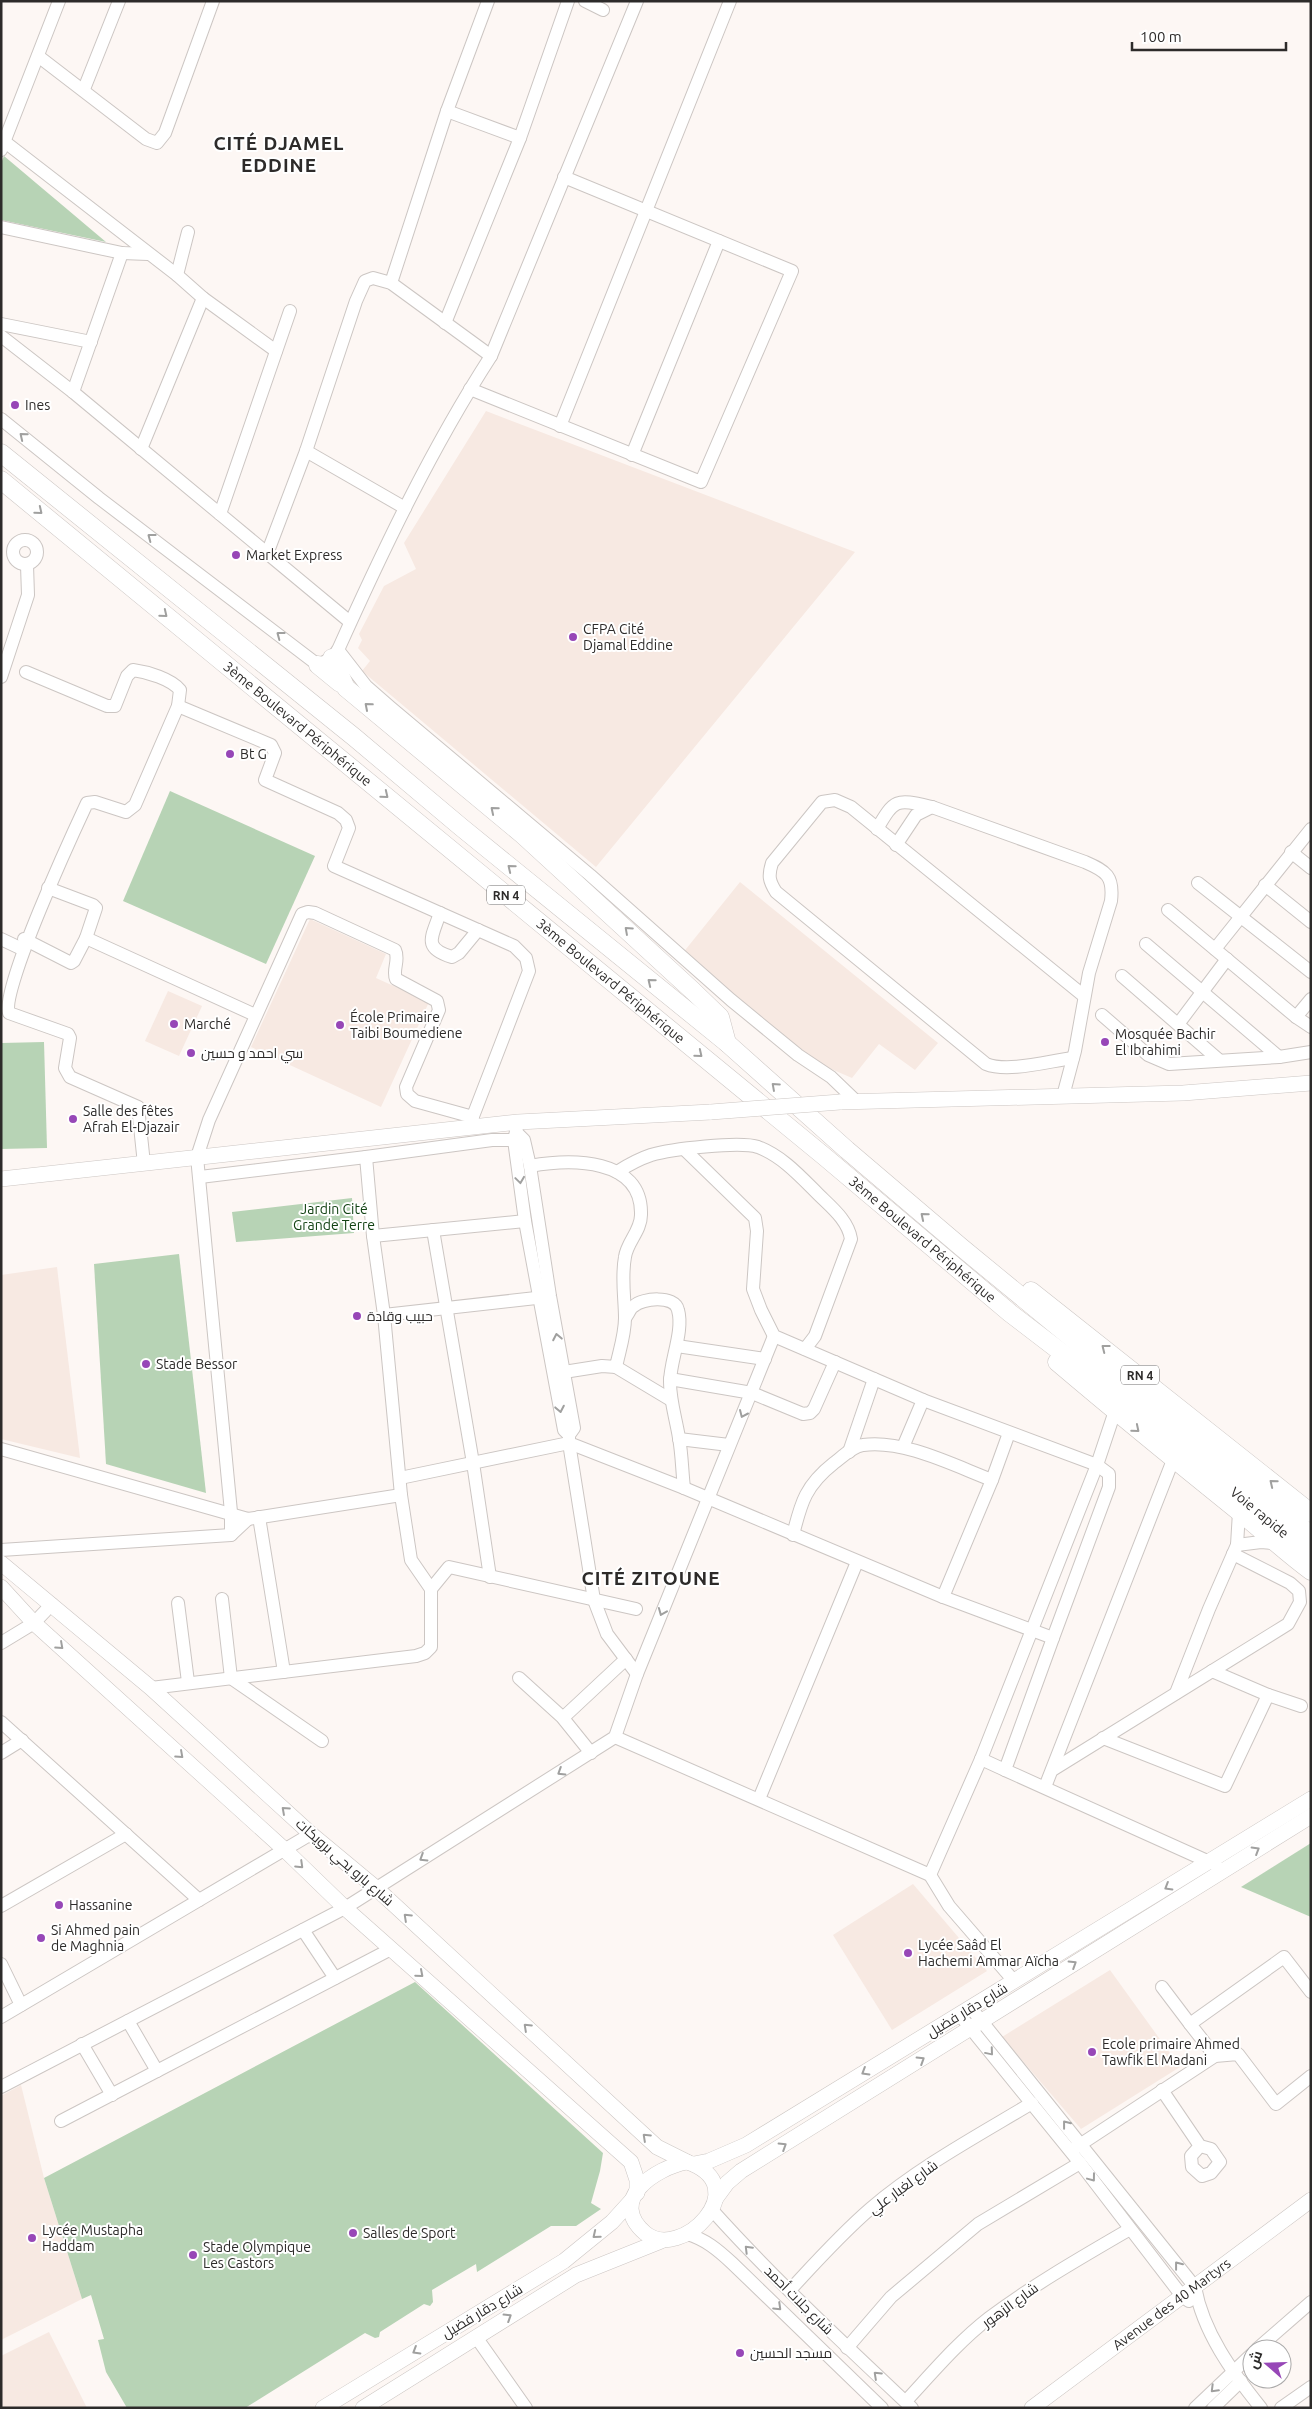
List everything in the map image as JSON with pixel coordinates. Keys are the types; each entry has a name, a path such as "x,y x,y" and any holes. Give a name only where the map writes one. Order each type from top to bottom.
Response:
{"highway":[{"name":"3ème Boulevard Périphérique","path":"1,453 354,737 461,827 727,1043 847,1150 1213,1466"},
{"name":"3ème Boulevard Périphérique","path":"1,480 818,1151 1010,1313 1213,1466"},
{"path":"329,658 346,688 523,834 636,937 720,1018 727,1043"},
{"name":"3ème Boulevard Périphérique","path":"962,1248 1002,1270 1050,1305 1311,1513"},
{"name":"3ème Boulevard Périphérique","path":"1010,1313 1047,1354 1173,1460 1311,1571"},
{"name":"Voie rapide","path":"1213,1466 1311,1535"},
{"name":"Voie rapide","path":"1213,1466 1311,1555"}],"main road":[{"path":"1,1179 197,1158 471,1122 518,1134 711,1112 840,1102 1183,1093 1311,1083"},
{"name":"شارع بارو يحي برويكات","path":"1,1563 150,1688 312,1834 376,1888 657,2147 690,2163"},
{"path":"1,1587 34,1623 285,1850 345,1908 632,2162 637,2180 634,2197 632,2213 636,2222 650,2237 661,2241 687,2234 700,2225 714,2204 714,2181 708,2172 690,2163 670,2165 648,2178 634,2197"},
{"name":"شارع دقار فضيل","path":"690,2163 724,2155 746,2145 1311,1799"},
{"name":"شارع دقار فضيل","path":"714,2204 727,2183 741,2172 1311,1816"},
{"name":"شارع دقار فضيل","path":"323,2408 564,2261 612,2222 634,2197"},
{"name":"Avenue des 40 Martyrs","path":"1032,2408 1311,2200"},
{"name":"شارع دقار فضيل","path":"362,2408 576,2275 661,2241"}],"street":[{"path":"59,1 3,146 276,351"},
{"path":"84,89 119,1"},
{"path":"38,56 84,89 146,139 157,143 165,133 213,1"},
{"path":"391,283 447,112 488,1"},
{"path":"445,323 520,138 568,1"},
{"path":"585,1 602,10"},
{"path":"329,658 350,622 405,508 470,389 491,356 637,1"},
{"path":"560,426 730,1"},
{"path":"447,112 520,138"},
{"path":"470,389 701,482 792,271 564,177"},
{"path":"1,227 122,253 148,254"},
{"path":"177,275 188,232"},
{"path":"632,455 719,241"},
{"path":"73,392 122,253"},
{"path":"266,554 306,451 363,283 372,278 391,283 491,356"},
{"path":"141,449 203,298"},
{"path":"220,514 290,312"},
{"path":"1,324 92,342"},
{"path":"1,336 73,392 350,622"},
{"path":"1,419 99,498 329,658 366,686 590,875 731,1000 798,1055 831,1077 856,1101"},
{"path":"306,451 405,508"},
{"path":"1,677 28,595 27,565"},
{"path":"26,672 107,706 115,706 127,676 133,670 142,671 175,685 180,690 178,706 135,805 126,812 95,802 87,803 22,944 6,1009 9,1013 68,1034 70,1038 65,1068 70,1076 138,1107 144,1164"},
{"path":"178,706 271,745 275,752 265,780 338,813 346,820 349,828 334,866 514,946 526,958 529,971 471,1122 415,1101 407,1094 406,1087 439,1010 438,1001 396,979 394,975 397,954 390,947 315,914 308,912 302,914 209,1120 197,1158 231,1512 231,1535"},
{"path":"1073,1058 998,1068 986,1064 776,892 769,882 772,863 822,802 835,800 851,807 1084,996"},
{"path":"877,829 889,808 895,803 904,801 932,807 1085,862 1102,870 1109,877 1112,889 1111,901 1084,996 1073,1058 1063,1096"},
{"path":"896,844 916,815 932,807"},
{"path":"1215,949 1311,828"},
{"path":"1291,852 1311,868"},
{"path":"1198,883 1311,972"},
{"path":"1265,885 1311,922"},
{"path":"1,939 22,944 71,963 74,961 86,938 96,908 94,905 48,888"},
{"path":"1168,910 1296,1017 1311,1027"},
{"path":"440,913 431,939 432,947 438,953 452,957 459,953 478,930"},
{"path":"86,938 256,1015"},
{"path":"1146,944 1279,1057"},
{"path":"1179,1023 1227,960"},
{"path":"1122,976 1220,1060"},
{"path":"1296,1017 1311,999"},
{"path":"1102,1015 1148,1054 1169,1064 1279,1057 1311,1052"},
{"path":"200,1177 366,1158 492,1140 518,1134"},
{"path":"518,1134 530,1166 544,1297 564,1430 569,1439 594,1600 606,1634 637,1674"},
{"path":"518,1134 525,1221 564,1372 574,1428 569,1439"},
{"path":"617,1172 636,1161 654,1154 744,1144 768,1152 794,1170 839,1215 850,1230 851,1239 815,1336 805,1349"},
{"path":"684,1150 755,1218 757,1232 753,1289 774,1336 923,1400 1097,1465 1109,1474 1109,1487 1005,1770"},
{"path":"150,1688 416,1656 425,1653 431,1647 431,1589 411,1560 401,1495 384,1315 373,1236 366,1158"},
{"path":"530,1166 566,1160 617,1172 634,1185 640,1195 641,1215 636,1234 625,1256 625,1318 616,1367"},
{"path":"373,1236 525,1221"},
{"path":"433,1230 473,1463 490,1577"},
{"path":"384,1315 544,1297"},
{"path":"625,1318 634,1305 645,1301 659,1300 675,1304 678,1310 677,1346 670,1379 671,1400 679,1439 684,1488"},
{"path":"1,2087 345,1908 615,1737 637,1674 774,1336"},
{"path":"677,1346 765,1359"},
{"path":"670,1379 752,1393 803,1414 810,1413 819,1399 835,1362"},
{"path":"564,1372 602,1366 616,1367 671,1400"},
{"path":"849,1452 874,1379"},
{"path":"903,1447 923,1400"},
{"path":"930,1875 981,1759 1097,1465 1115,1411"},
{"path":"943,1597 992,1480 1009,1433"},
{"path":"400,1478 473,1463 569,1439 857,1562 943,1597 1053,1638"},
{"path":"679,1439 729,1445"},
{"path":"792,1534 802,1498 822,1472 861,1445 903,1447 992,1480"},
{"path":"1,1449 253,1518 401,1495"},
{"path":"1045,1788 1173,1460"},
{"path":"1176,1693 1209,1609 1235,1550 1239,1512"},
{"path":"1,1550 231,1535 253,1518"},
{"path":"253,1518 284,1672"},
{"path":"1235,1550 1249,1542 1274,1543"},
{"path":"1054,1769 1288,1624 1301,1596 1299,1591 1290,1583 1235,1550"},
{"path":"759,1799 857,1562"},
{"path":"431,1589 449,1567 636,1609"},
{"path":"222,1599 231,1678 322,1741"},
{"path":"1,1643 34,1623 52,1604"},
{"path":"178,1604 188,1682"},
{"path":"566,1714 626,1659"},
{"path":"1212,1671 1268,1695 1300,1706"},
{"path":"519,1678 562,1717 591,1753"},
{"path":"1103,1738 1224,1786 1268,1695"},
{"path":"1,1722 199,1900"},
{"path":"615,1737 930,1875 949,1906 1014,1981"},
{"path":"1,1753 22,1740"},
{"path":"981,1759 1225,1869"},
{"path":"1,1906 126,1834"},
{"path":"1,2017 312,1834"},
{"path":"303,1930 335,1978"},
{"path":"61,2121 391,1949"},
{"path":"1190,2024 1284,1957 1311,1992"},
{"path":"1,1964 22,2006"},
{"path":"1162,1987 1215,2056"},
{"path":"965,2011 1076,2147 1188,2291 1205,2324 1233,2370 1261,2408"},
{"path":"128,2021 156,2071"},
{"path":"976,2025 1032,2103 1076,2147 1080,2164 1130,2228 1188,2291"},
{"path":"82,2044 112,2095"},
{"path":"1076,2147 1215,2056 1238,2054 1276,2104 1311,2076"},
{"path":"1162,2090 1200,2146"},
{"name":"شارع لغبار علي","path":"790,2290 833,2244 871,2208 921,2171 1032,2103"},
{"path":"848,2348 891,2297 978,2224 1080,2164"},
{"name":"شارع جلات أحمد","path":"714,2204 790,2290 909,2405"},
{"name":"شارع الزهور","path":"909,2405 954,2350 987,2319 1032,2288 1130,2228"},
{"name":"شارع جلات أحمد","path":"687,2234 698,2237 713,2246 882,2408"},
{"path":"1268,2339 1311,2302"},
{"path":"476,2336 526,2408"},
{"path":"1195,2408 1242,2362"},
{"path":"1213,2408 1241,2382"},
{"path":"1281,2408 1311,2387"}],"shaded area":[{"name":"CFPA Cité Djamal Eddine","path":"486,411 855,552 596,867 362,671 370,661 358,648 362,640 359,634 384,586 416,569 404,543"},
{"path":"740,882 938,1043 915,1070 879,1044 852,1078 815,1062 682,954"},
{"name":"École Primaire Taibi Boumediene","path":"310,919 386,954 376,978 429,1002 381,1107 251,1047"},
{"name":"Marché","path":"168,991 202,1006 179,1056 145,1041"},
{"path":"57,1267 80,1458 1,1439 1,1275"},
{"name":"Lycée Saâd El Hachemi Ammar Aïcha","path":"913,1884 987,1971 892,2030 833,1935"},
{"name":"Ecole primaire Ahmed Tawfik El Madani","path":"1110,1970 1180,2067 1081,2129 1002,2037"},
{"name":"Lycée Mustapha Haddam","path":"21,2085 44,2178 82,2299 1,2340 1,2096"},
{"path":"49,2332 87,2408 1,2408 1,2356"}],"green space":[{"path":"4,156 106,242 1,220 1,163"},
{"path":"170,791 315,856 266,964 123,901"},
{"path":"44,1042 47,1148 1,1149 1,1043"},
{"name":"Jardin Cité Grande Terre","path":"352,1198 354,1233 236,1242 232,1212"},
{"name":"Stade Bessor","path":"179,1254 206,1493 106,1464 94,1264"},
{"path":"1311,1843 1311,1917 1241,1887"},
{"path":"415,1982 603,2153 591,2203 601,2209 576,2226 551,2226 477,2272 476,2264 432,2290 433,2302 430,2306 424,2304 380,2332 379,2337 375,2338 365,2333 245,2408 127,2408 106,2372 98,2340 104,2339 91,2295 82,2299 44,2178"}],"place":[{"name":"Ines","path":"15,405"},
{"name":"Market Express","path":"236,555"},
{"name":"CFPA Cité Djamal Eddine","path":"573,637"},
{"name":"Bt G","path":"230,754"},
{"name":"Marché","path":"174,1024"},
{"name":"École Primaire Taibi Boumediene","path":"340,1025"},
{"name":"Mosquée Bachir El Ibrahimi","path":"1105,1042"},
{"name":"سي احمد و حسين","path":"191,1053"},
{"name":"Salle des fêtes Afrah El-Djazair","path":"73,1119"},
{"name":"حبيب وقادة","path":"357,1316"},
{"name":"Stade Bessor","path":"146,1364"},
{"name":"Hassanine","path":"59,1905"},
{"name":"Si Ahmed pain de Maghnia","path":"41,1938"},
{"name":"Lycée Saâd El Hachemi Ammar Aïcha","path":"908,1953"},
{"name":"Ecole primaire Ahmed Tawfik El Madani","path":"1092,2052"},
{"name":"Salles de Sport","path":"353,2233"},
{"name":"Lycée Mustapha Haddam","path":"32,2238"},
{"name":"Stade Olympique Les Castors","path":"193,2255"},
{"name":"مسجد الحسين","path":"740,2353"}],"district":[{"name":"CITÉ DJAMEL EDDINE","path":"279,154"},
{"name":"CITÉ ZITOUNE","path":"651,1578"}]}
